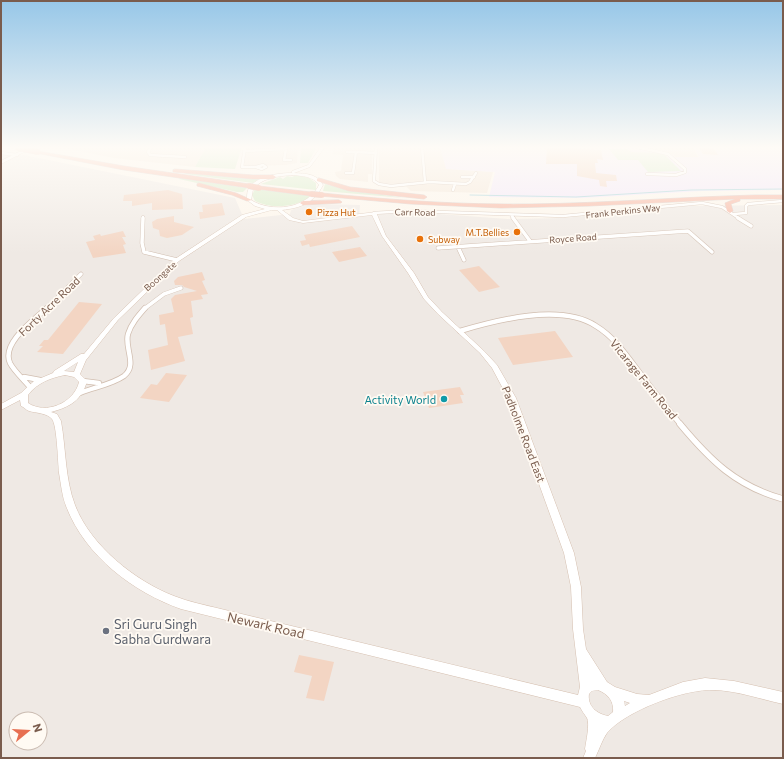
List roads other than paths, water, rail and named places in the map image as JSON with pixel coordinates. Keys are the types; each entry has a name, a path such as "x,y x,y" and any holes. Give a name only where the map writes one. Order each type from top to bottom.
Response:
{"highway":[{"path":"185,182 234,194 249,200"},
{"path":"231,182 323,194 444,204 560,206 712,198 783,198"},
{"path":"234,182 250,185"},
{"path":"327,182 349,189 404,200"},
{"path":"412,201 545,203 718,195 783,198"},
{"path":"732,212 728,203 736,200 783,198"},
{"path":"303,203 404,200"}],"street":[{"path":"261,182 255,186 248,194 249,200 255,204 275,208 296,206 303,203 318,192 321,185 320,182"},
{"path":"375,182 403,186 423,182"},
{"path":"431,182 454,184 466,184 468,182"},
{"path":"452,190 454,184"},
{"path":"732,212 746,212 746,206 748,204 783,198"},
{"name":"Frank Perkins Way","path":"512,216 563,216 702,203 722,207 732,212 751,226"},
{"name":"Boongate","path":"76,375 80,364 89,351 116,318 177,260 244,216 253,208 255,204"},
{"path":"275,208 288,218 288,213 296,206"},
{"name":"Boongate","path":"244,216 275,208"},
{"name":"Carr Road","path":"288,218 296,221 308,222 374,213 407,211 512,216"},
{"name":"Padholme Road East","path":"374,213 384,236 411,273 426,298 482,352 495,367 514,403 569,553 576,587 578,629 586,688 583,702"},
{"path":"512,216 530,241"},
{"path":"143,217 142,243 144,252 177,260"},
{"name":"Royce Road","path":"438,248 688,231 712,252"},
{"path":"458,247 464,260"},
{"name":"Forty Acre Road","path":"24,377 10,364 8,358 13,340 81,274"},
{"path":"9,404 49,412 57,420 59,414 68,403 80,393 118,379 128,372 132,363 127,346 128,334 133,323 142,312 165,293 181,288"},
{"name":"Vicarage Farm Road","path":"460,331 491,322 536,316 564,315 587,320 614,340 714,462 732,477 756,492 783,500"},
{"name":"Boongate","path":"51,376 89,351"},
{"path":"1,407 24,395 30,387 40,380 51,376 65,373 76,375 83,381 101,384"},
{"path":"24,377 40,380"},
{"path":"24,377 30,387"},
{"path":"80,393 83,387 83,381"},
{"path":"24,395 23,400 28,408"},
{"path":"42,411 68,403"},
{"name":"Newark Road","path":"57,420 65,486 70,505 78,523 89,541 108,559 144,586 168,599 222,614 583,702"},
{"name":"Padholme Road East","path":"581,648 591,668 619,704 614,719"},
{"path":"586,688 594,684 636,700 650,700"},
{"path":"590,756 602,730 614,719 650,700 684,688 706,684 726,686 783,698"},
{"path":"583,702 593,717 598,721 614,719"},
{"path":"590,756 594,725 593,717"}],"waterway":[{"path":"470,195 576,197 691,190 783,189"}],"place":[{"name":"Pizza Hut","path":"309,212"},
{"name":"M.T.Bellies","path":"517,232"},
{"name":"Subway","path":"420,239"},
{"name":"Activity World","path":"444,399"},
{"name":"Sri Guru Singh Sabha Gurdwara","path":"106,631"}]}
